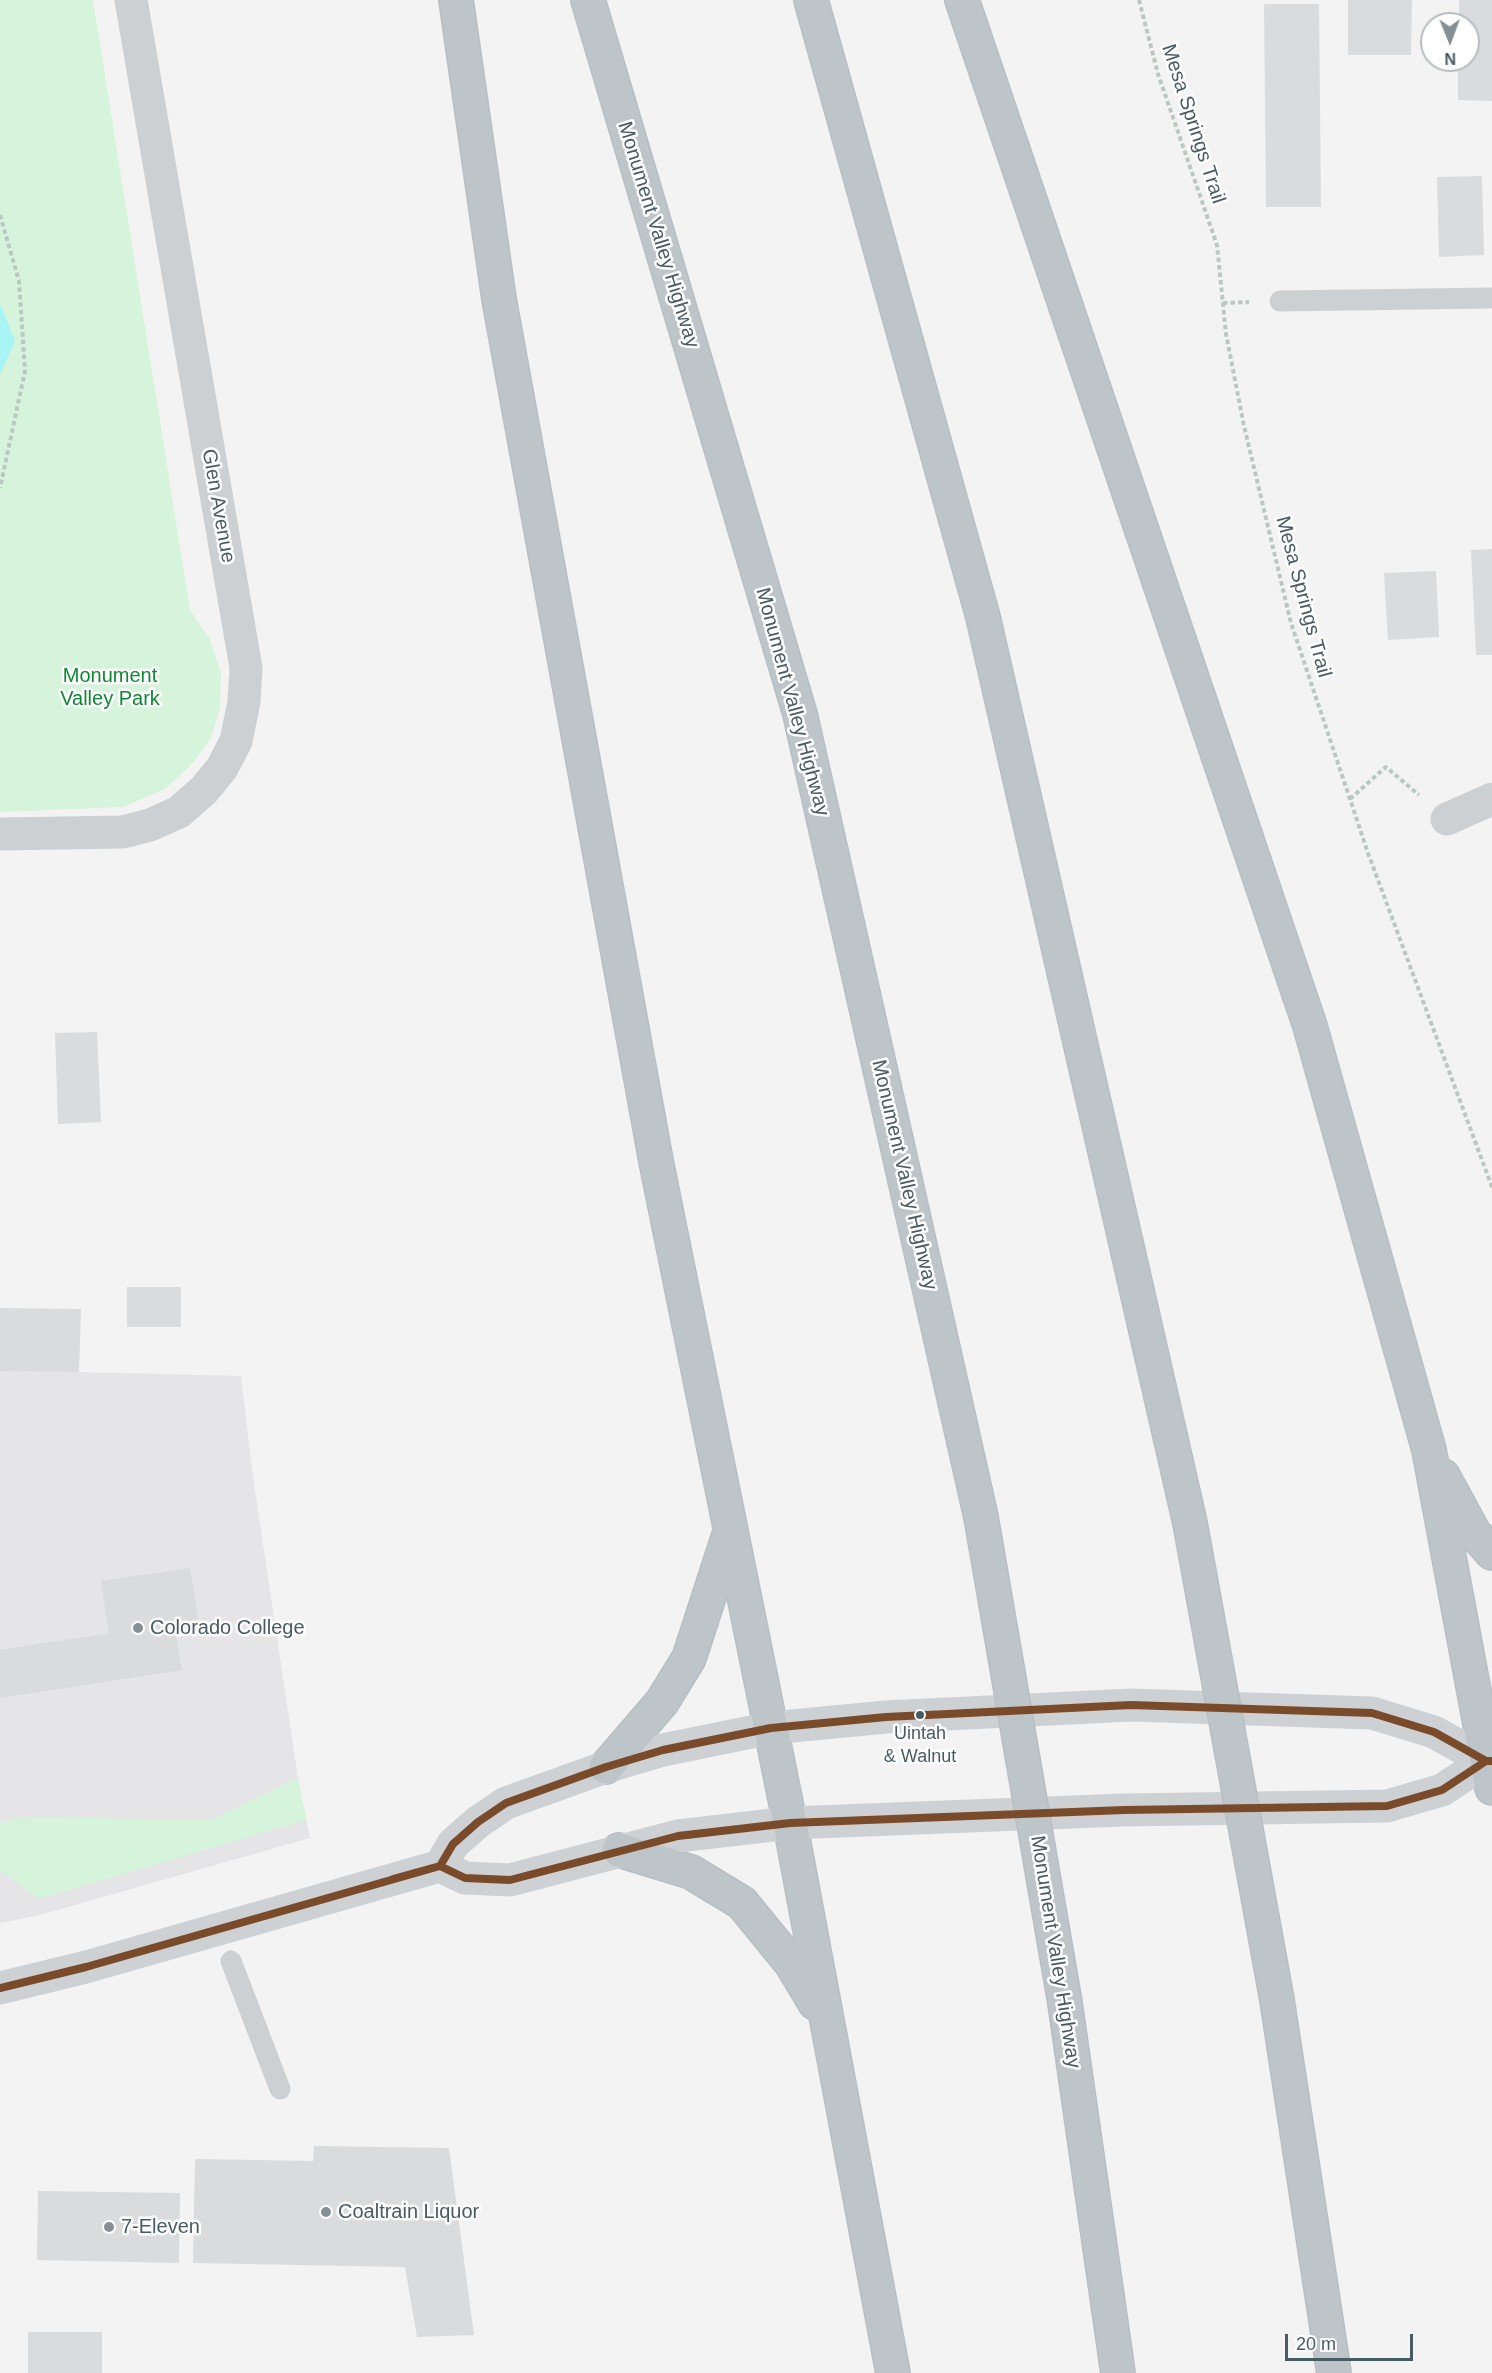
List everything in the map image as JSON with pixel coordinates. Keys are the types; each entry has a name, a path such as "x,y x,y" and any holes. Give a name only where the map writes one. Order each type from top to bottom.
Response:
{"highway":[{"path":"456,0 504,323 656,1161 790,1823 825,2021 893,2373"},
{"name":"Monument Valley Highway","path":"588,0 800,714 981,1517 1065,2003 1118,2373"},
{"path":"811,0 983,617 1190,1523 1277,2000 1334,2373"},
{"path":"962,0 1310,1026 1429,1450 1490,1770"},
{"path":"1429,1450 1474,1533 1492,1553"},
{"path":"606,1767 662,1702 689,1658 730,1531"},
{"path":"619,1850 691,1872 742,1903 791,1963 825,2021"}],"main road":[{"path":"440,1866 453,1844 478,1822 506,1803 606,1767 663,1749 771,1728 886,1717 1131,1705 1372,1713 1434,1732 1490,1770"},
{"path":"0,1988 86,1967 440,1866 465,1878 510,1880 678,1836 790,1823 1124,1810 1387,1806 1442,1790 1490,1770"}],"street":[{"name":"Glen Avenue","path":"0,834 123,832 150,825 179,812 204,790 222,768 236,741 243,702 246,668 131,0"},
{"path":"1447,819 1492,799"}],"lane":[{"path":"1280,301 1492,298"},
{"path":"231,1961 280,2089"}],"path":[{"name":"Mesa Springs Trail","path":"1139,0 1158,74 1217,245 1226,334 1260,496 1291,623 1350,799 1492,1187"},
{"path":"0,215 19,281 25,371 0,488"},
{"path":"1350,799 1386,767 1447,819"}],"shaded area":[{"name":"Colorado College","path":"0,1370 241,1376 253,1477 298,1778 310,1838 40,1915 0,1923"}],"green space":[{"name":"Monument Valley Park","path":"0,0 93,0 190,610 209,638 221,672 220,708 211,738 192,764 165,789 123,807 0,812"},
{"path":"298,1778 306,1820 38,1899 0,1870 0,1824 17,1817 211,1820"}],"water":[{"path":"0,304 15,341 0,374"}],"building":[{"path":"1348,0 1412,0 1411,55 1348,55"},
{"path":"1459,0 1492,0 1492,101 1458,100 1458,72 1480,72 1480,12 1459,12"},
{"path":"1264,4 1319,4 1321,207 1266,207"},
{"path":"1482,176 1484,255 1439,257 1437,177"},
{"path":"1492,549 1492,655 1476,655 1471,550"},
{"path":"1436,571 1439,637 1388,640 1384,573"},
{"path":"97,1032 101,1122 58,1124 55,1033"},
{"path":"127,1287 181,1287 181,1327 127,1327"},
{"path":"0,1308 81,1309 79,1372 0,1371"},
{"path":"190,1568 199,1624 175,1628 182,1670 0,1698 0,1650 109,1633 101,1581"},
{"name":"Coaltrain Liquor","path":"314,2146 449,2148 474,2335 417,2337 405,2267 193,2263 195,2159 313,2161"},
{"name":"7-Eleven","path":"38,2191 180,2193 179,2263 37,2260"},
{"path":"28,2332 102,2332 102,2373 28,2373"}],"transit line":[{"path":"0,1988 86,1967 440,1866 453,1844 478,1822 506,1803 606,1767 663,1750 771,1728 886,1717 1131,1705 1372,1713 1434,1732 1486,1761 1492,1761"},
{"path":"393,1879 440,1866 465,1878 510,1880 678,1836 790,1823 1124,1810 1387,1806 1442,1790 1486,1761 1492,1761"}],"place":[{"name":"Colorado College","path":"138,1628"},
{"name":"Uintah & Walnut","path":"920,1715"},
{"name":"Coaltrain Liquor","path":"326,2212"},
{"name":"7-Eleven","path":"109,2227"}]}
